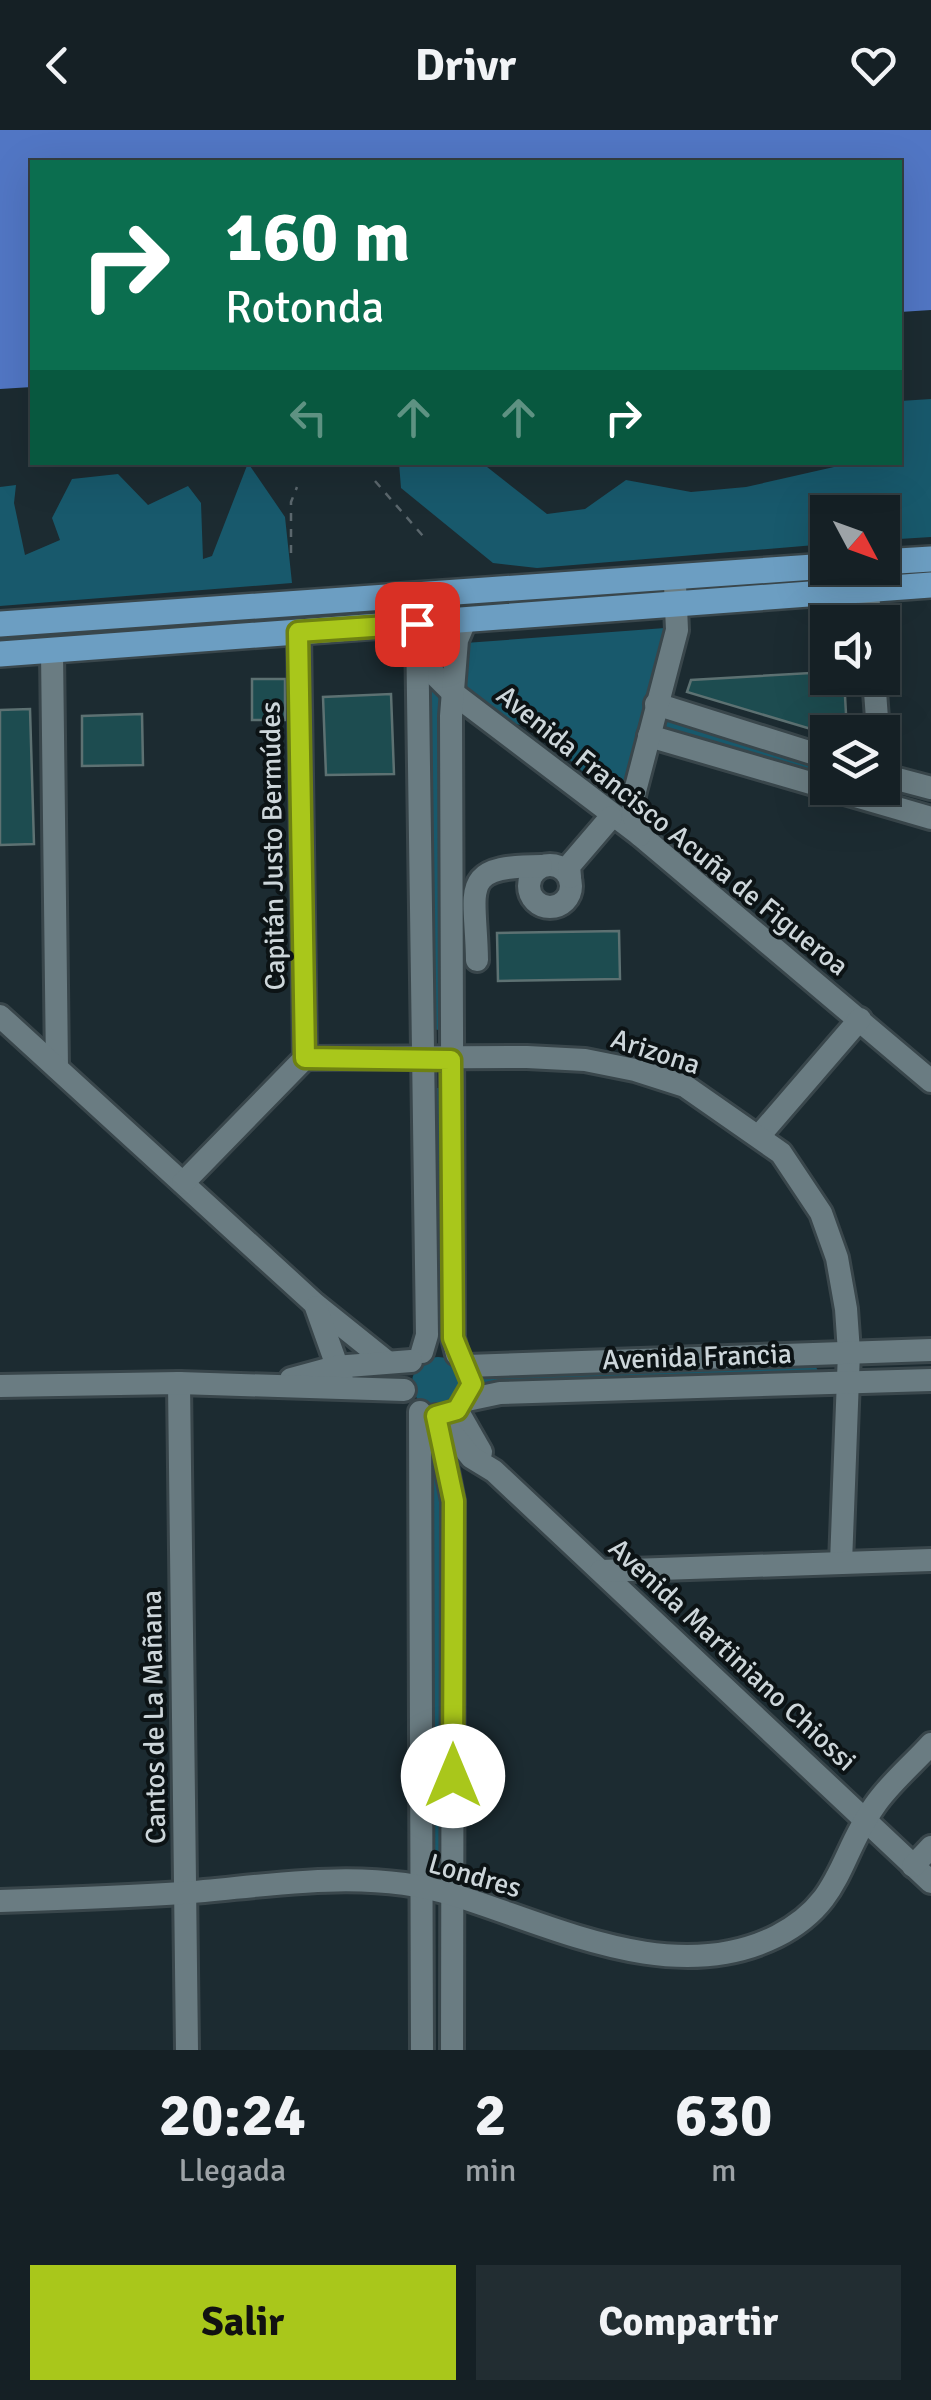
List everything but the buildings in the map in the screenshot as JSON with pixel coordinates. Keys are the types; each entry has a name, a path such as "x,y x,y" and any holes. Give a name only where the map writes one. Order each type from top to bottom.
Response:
{"main road":[{"path":"900,561 931,558"},
{"path":"0,654 465,621 810,569"},
{"path":"0,624 424,597 931,585"}],"street":[{"path":"868,589 869,605"},
{"path":"640,835 634,795 677,630 676,590"},
{"path":"404,1390 427,1335 417,624 424,597"},
{"path":"422,2050 422,1888 444,1411 472,1384 462,1360 451,1060 452,693 457,640 465,621"},
{"name":"Avenida Francisco Acuña de Figueroa","path":"378,627 418,658 452,693 640,835 931,1080"},
{"name":"Capitán Justo Bermúdes","path":"298,632 305,1058"},
{"path":"52,652 57,1068"},
{"path":"656,704 810,752"},
{"path":"649,736 931,818"},
{"path":"900,780 931,788"},
{"path":"477,960 476,887 485,872 497,866 555,869 605,812"},
{"path":"0,1016 314,1304 386,1361"},
{"path":"760,1136 860,1019"},
{"path":"183,1183 305,1058"},
{"name":"Arizona","path":"305,1058 584,1060 635,1070 685,1086 781,1153 821,1213 837,1258 849,1352 841,1563"},
{"path":"314,1304 335,1367 351,1386"},
{"path":"274,1384 335,1367 416,1357 440,1348 462,1360"},
{"name":"Avenida Francia","path":"462,1360 931,1350"},
{"name":"Avenida Francia","path":"444,1411 500,1392 931,1380"},
{"path":"0,1386 179,1383 274,1384 298,1389 351,1386 404,1390 444,1411"},
{"name":"Cantos de La Mañana","path":"179,1383 187,2050"},
{"path":"444,1411 454,1501 452,2050"},
{"name":"Avenida Martiniano Chiossi","path":"444,1411 494,1472 931,1882"},
{"path":"600,1571 931,1560"},
{"name":"Londres","path":"0,1902 317,1880 452,1894 563,1933 614,1945 670,1954 742,1949 806,1918 835,1888 874,1806 931,1744"},
{"path":"913,1866 931,1847"}],"path":[{"path":"375,481 423,536"},
{"path":"291,552 291,502 298,487"}],"shaded area":[{"path":"931,399 931,537 900,539 900,495 810,495 810,545 537,568 493,563 401,488 399,465 485,465 547,514 585,509 626,480 691,492 746,487 836,465 902,465 902,401"},
{"path":"249,465 285,517 292,583 0,606 0,487 16,485 14,503 25,555 60,540 52,518 72,479 118,474 148,505 188,486 201,503 203,559 212,556"},
{"path":"410,607 411,614 0,646 0,635"},
{"path":"665,628 668,636 618,809 592,789 600,787 532,726 513,724 460,684 465,643"},
{"path":"430,688 439,694 439,1030 431,1029"},
{"path":"667,719 810,760 810,774 663,731"},
{"path":"432,1088 441,1088 445,1338 435,1338"},
{"path":"438,1357 456,1365 464,1383 456,1401 438,1409 420,1401 412,1383 420,1365"},
{"path":"814,1363 819,1373 479,1388 478,1376"},
{"path":"430,1425 446,1503 442,1868 432,1866"}],"water":[{"path":"0,130 931,130 931,310 902,312 902,160 30,160 30,387 0,389"}],"route":[{"path":"417,624 298,632 305,1058 451,1060 453,1338 457,1354 468,1366 472,1384 470,1394 457,1410 436,1416 454,1501 453,1776"}]}
